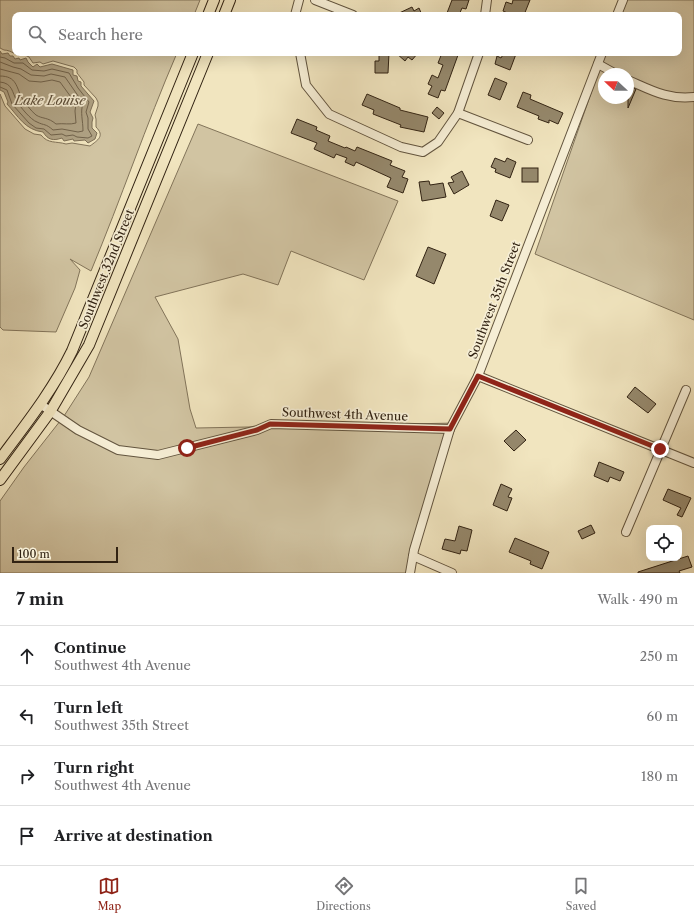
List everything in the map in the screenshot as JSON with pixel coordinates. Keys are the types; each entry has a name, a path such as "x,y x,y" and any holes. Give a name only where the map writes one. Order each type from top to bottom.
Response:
{"main road":[{"path":"209,12 214,0"},
{"path":"225,12 230,0"},
{"name":"Southwest 32nd Street","path":"0,459 63,370 192,56"},
{"name":"Southwest 32nd Street","path":"0,480 50,412 89,345 207,56"}],"street":[{"path":"296,12 299,0"},
{"path":"315,0 345,12"},
{"path":"486,12 488,0"},
{"path":"618,12 623,0"},
{"path":"301,56 306,85 328,114 401,147 424,152 438,142 458,113 478,56"},
{"name":"Southwest 35th Street","path":"410,573 413,556 450,429 478,376 601,56"},
{"path":"598,64 605,68"},
{"path":"634,82 671,97 694,97"},
{"path":"458,113 528,140"},
{"path":"478,376 694,463"},
{"path":"626,532 686,390"},
{"name":"Southwest 4th Avenue","path":"40,404 78,430 118,450 158,455 257,430 270,424 450,429"},
{"path":"413,556 452,573"}],"shaded area":[{"path":"0,0 200,0 195,12 12,12 12,52 0,48"},
{"path":"623,0 694,0 694,320 535,254 598,73 598,104 634,104 634,68 600,68 604,56 682,56 682,12 619,12"},
{"path":"27,56 176,56 91,271 70,259 80,270 75,288 56,332 3,330 0,327 0,94 5,106 25,129 34,134 41,135 49,141 90,146 98,140 100,135 99,130 96,127 95,115 98,102 84,85 84,82 74,67 53,61 43,64 40,62 33,63"},
{"path":"198,124 398,201 364,280 291,251 278,285 243,274 155,297 178,339 190,409 196,428 457,423 420,521 407,573 0,573 0,501 24,467 64,416 89,377"}],"water":[{"name":"Lake Louise","path":"0,51 2,54 8,53 15,59 19,58 20,60 26,58 33,67 37,64 40,67 52,64 73,70 73,75 77,76 78,81 81,82 81,86 94,101 90,112 93,118 92,128 97,133 95,139 88,143 85,140 74,141 73,139 64,141 62,138 51,139 43,132 37,131 22,122 7,104 8,102 4,92 0,90"}],"building":[{"path":"452,0 469,0 466,9 462,8 460,12 447,12"},
{"path":"513,0 530,0 525,12 503,11 506,2 512,4"},
{"path":"412,7 414,11 419,8 421,12 401,12"},
{"path":"379,56 389,56 388,73 375,73 375,61 379,61"},
{"path":"399,56 415,56 412,60 408,57 405,61"},
{"path":"441,56 458,56 445,91 441,90 438,98 428,94 432,86 428,84 432,75 438,78 443,65 438,63"},
{"path":"497,56 501,58 502,56 515,56 510,70 495,64"},
{"path":"495,78 507,83 500,100 488,95"},
{"path":"523,92 531,95 530,99 563,113 558,124 549,120 549,123 538,119 539,116 517,107"},
{"path":"367,94 400,108 400,110 428,117 424,132 400,127 401,125 373,114 374,110 362,105"},
{"path":"437,107 444,113 439,119 432,113"},
{"path":"297,119 317,127 316,130 330,136 328,141 355,151 357,147 392,161 390,165 405,171 402,177 408,179 403,193 387,187 391,178 356,162 354,166 345,162 347,158 336,154 334,158 314,149 317,143 291,133"},
{"path":"495,158 505,162 507,158 516,162 510,178 495,172 496,169 491,167"},
{"path":"522,168 538,168 538,182 522,182"},
{"path":"462,171 469,185 454,194 448,183 454,182 451,177"},
{"path":"429,181 430,185 443,183 446,197 422,201 419,182"},
{"path":"496,200 509,205 502,221 490,216"},
{"path":"428,247 446,254 434,284 416,276"},
{"path":"635,387 656,404 648,413 627,397"},
{"path":"516,430 526,440 514,451 504,441"},
{"path":"599,462 624,472 620,481 610,477 608,482 594,476"},
{"path":"501,484 512,489 508,497 512,498 507,511 493,505"},
{"path":"668,489 691,498 682,517 677,515 681,508 663,500"},
{"path":"591,525 595,533 582,539 578,531"},
{"path":"459,526 472,530 467,551 461,550 460,554 442,549 445,539 455,541"},
{"path":"515,538 549,552 542,569 530,564 531,561 509,552"},
{"path":"688,556 692,567 679,571 680,573 638,573 672,561 682,561 682,558"}],"route":[{"path":"187,448 257,430 270,424 450,429 478,376 660,449"}]}
